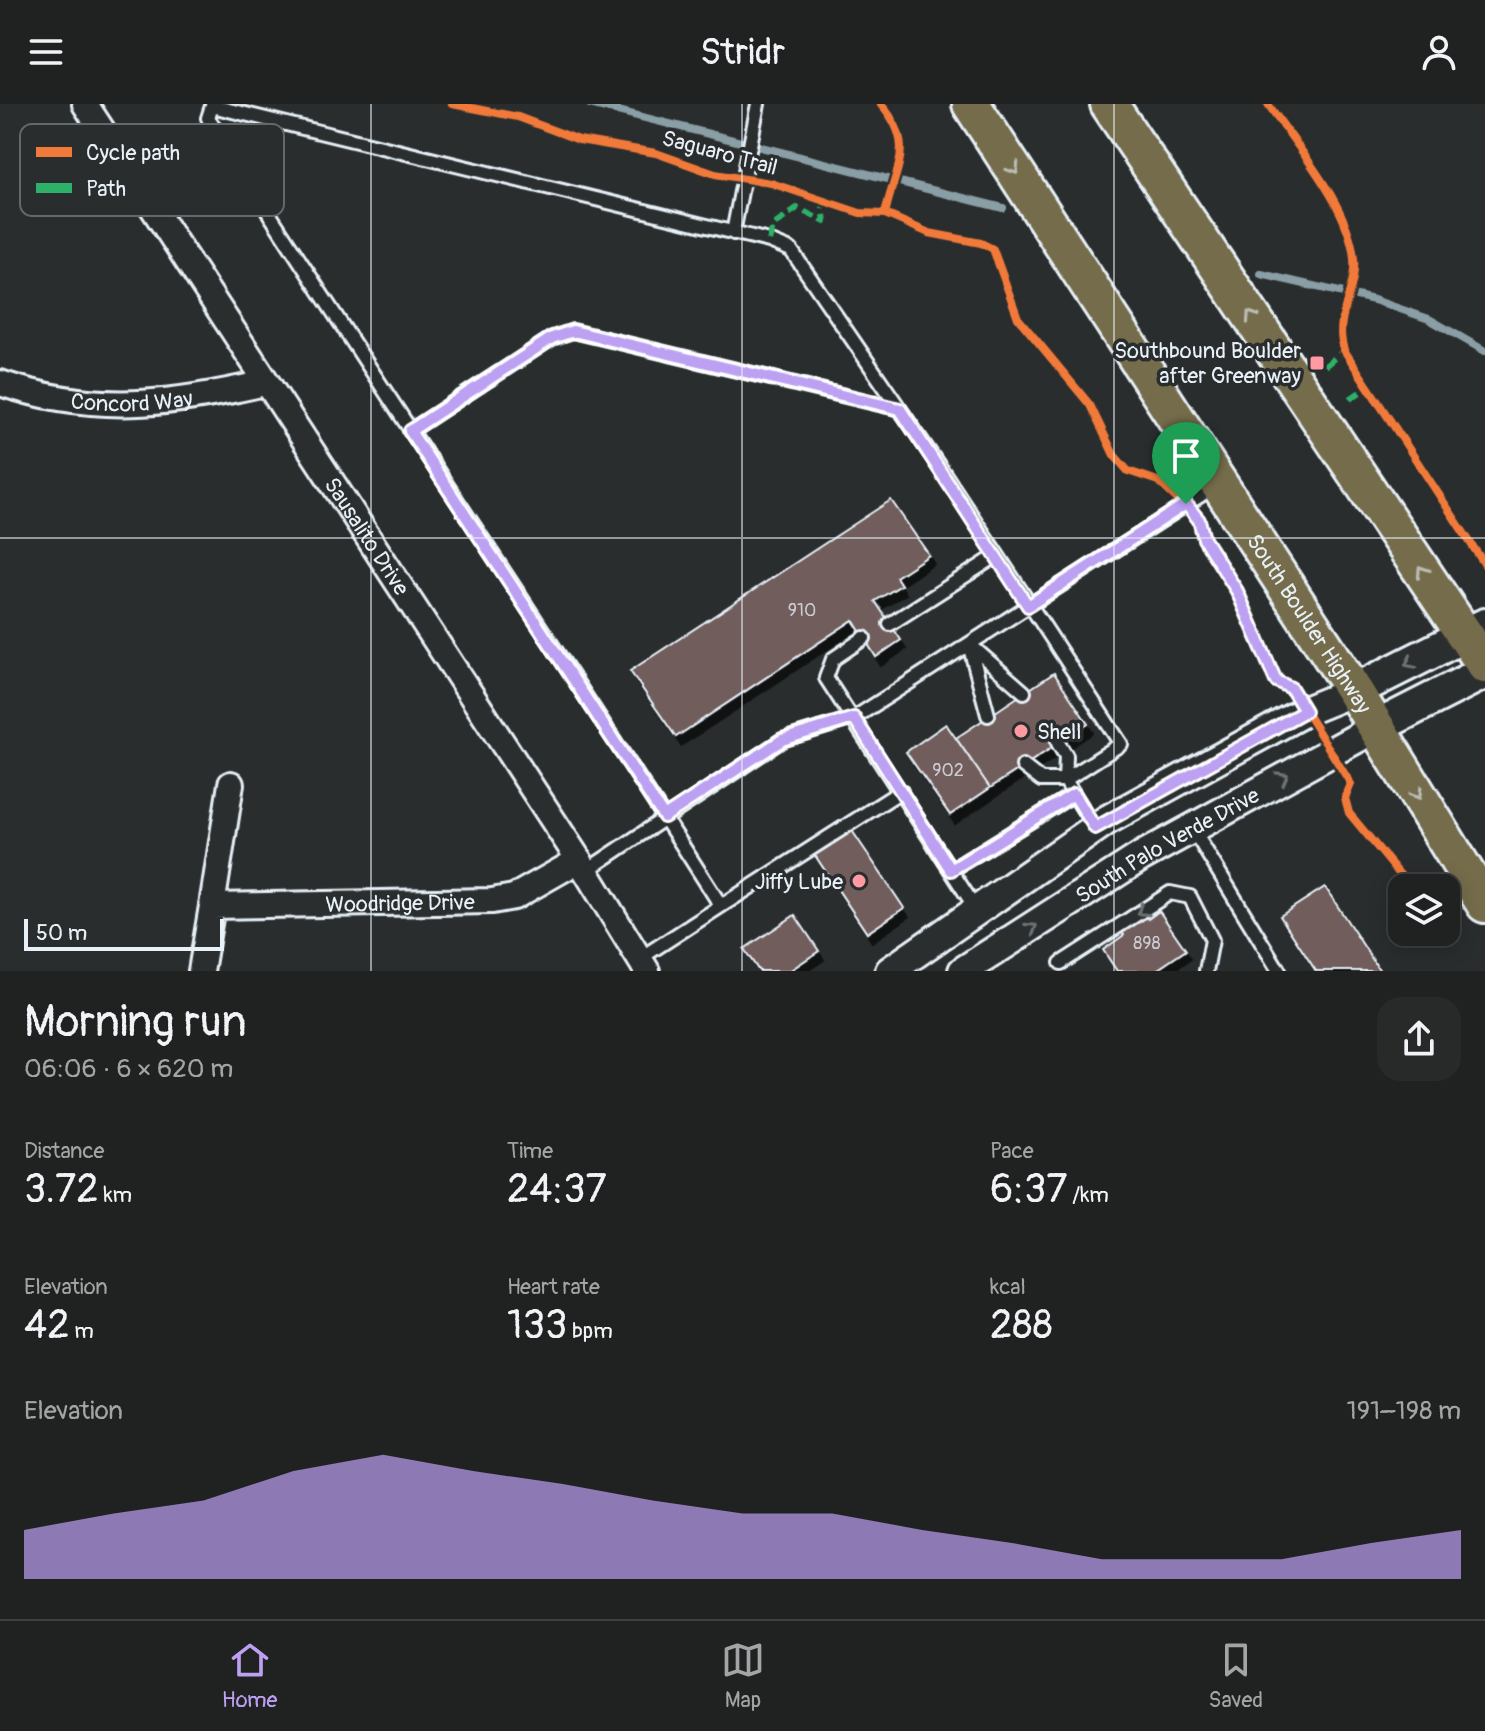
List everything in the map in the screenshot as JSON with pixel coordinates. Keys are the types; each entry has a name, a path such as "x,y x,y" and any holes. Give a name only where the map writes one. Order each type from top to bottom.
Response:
{"main road":[{"name":"South Boulder Highway","path":"971,104 1354,691 1485,904"},
{"path":"1109,104 1479,642 1354,691"},
{"path":"1377,727 1485,672"}],"street":[{"name":"Sausalito Drive","path":"85,104 98,124"},
{"name":"Sausalito Drive","path":"157,216 582,865 643,965"},
{"name":"Concord Way","path":"0,383 64,401 125,405 194,400 265,383"},
{"path":"890,971 945,929 1095,828 1305,711 1354,691"},
{"name":"South Palo Verde Drive","path":"965,970 1192,828 1377,727"},
{"path":"201,971 231,784"},
{"name":"Woodridge Drive","path":"212,906 492,901 514,897 582,865"},
{"path":"945,929 965,970"}],"lane":[{"path":"733,233 758,104"},
{"path":"212,124 208,118 212,106 733,233 791,250 1121,744 1065,780 1041,780 1023,766"},
{"path":"271,216 721,906"},
{"path":"410,431 552,338 573,331 900,409"},
{"path":"582,865 664,817 782,740 854,718 1219,484"},
{"path":"890,624 996,556"},
{"path":"864,638 827,666 826,678 830,689 854,718 976,909"},
{"path":"969,644 1024,692"},
{"path":"969,644 988,715"},
{"path":"1058,743 1066,756 1065,780 1095,828"},
{"path":"643,965 721,906 901,791"},
{"path":"951,870 1074,794"},
{"path":"1192,828 1279,971"},
{"path":"1061,963 1170,893 1190,897 1212,940 1206,971"}],"building":[{"path":"891,500 929,555 896,577 901,585 875,601 901,640 876,657 853,620 676,737 630,671"},
{"name":"Shell","path":"1054,673 1088,724 990,788 956,738"},
{"path":"946,724 990,788 950,815 906,752"},
{"name":"Jiffy Lube","path":"851,829 904,908 867,933 814,854"},
{"path":"1325,887 1380,971 1316,971 1280,916"},
{"path":"1140,907 1148,919 1159,911 1186,950 1155,971 1117,971 1103,950 1124,935 1116,923"},
{"path":"795,915 819,951 789,971 759,971 744,949"}],"waterway":[{"path":"590,104 1003,208"},
{"path":"1261,274 1374,300 1429,319 1485,351"}],"marked path":[{"path":"769,241 773,226 797,208 825,222 822,199"},
{"path":"1325,366 1344,350"},
{"path":"1350,399 1366,388"}],"cycle path":[{"name":"Saguaro Trail","path":"452,104 518,117 579,140 656,153 715,174 771,183 860,213 885,214"},
{"path":"881,104 892,119 901,145 898,170 885,214 929,233 981,243 993,249 1018,318 1090,405 1114,455 1128,471 1158,481 1199,520 1204,539 1237,591 1276,681 1291,688 1351,784 1345,798 1349,813 1399,874"},
{"path":"1268,104 1333,198 1350,239 1354,270 1341,327 1344,350 1485,565"}],"place":[{"name":"Southbound Boulder after Greenway","path":"1317,363"},
{"name":"Shell","path":"1021,731"},
{"name":"Jiffy Lube","path":"859,881"}],"route":[{"path":"573,331 900,409 1028,606 1186,504 1199,520 1204,539 1237,591 1276,681 1291,688 1305,711 1095,828 1074,794 951,870 854,718 782,740 664,817 576,678 410,431 552,338 573,331"}]}
